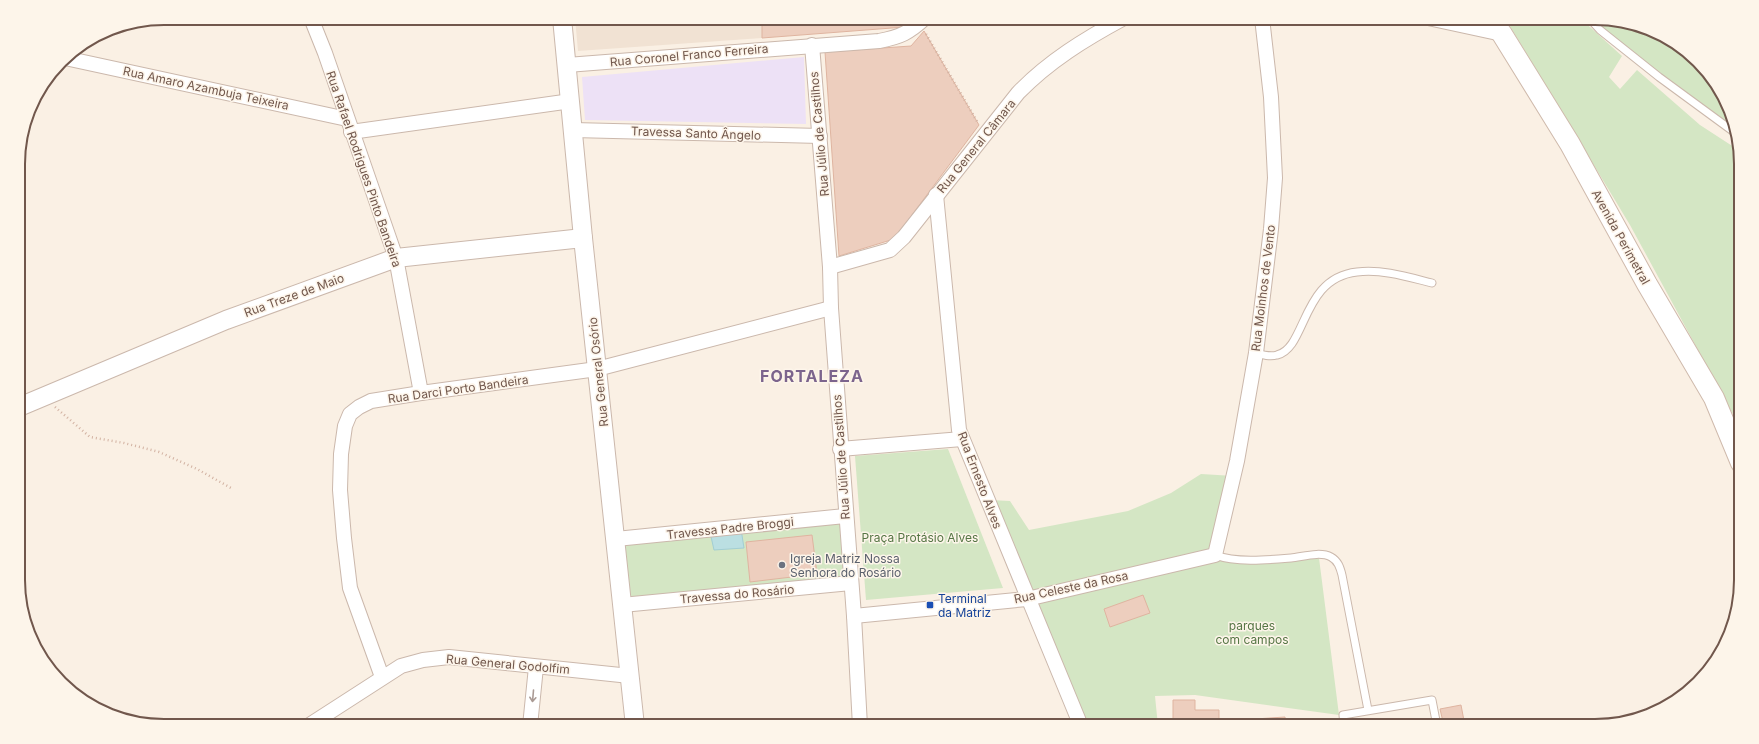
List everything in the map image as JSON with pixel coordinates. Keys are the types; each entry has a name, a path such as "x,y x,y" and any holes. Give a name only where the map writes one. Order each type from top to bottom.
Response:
{"main road":[{"name":"Avenida Perimetral","path":"1495,25 1570,144 1647,284 1714,398 1734,446"}],"street":[{"name":"Rua Rafael Rodrigues Pinto Bandeira","path":"314,25 325,53 351,132 396,258 421,393"},
{"name":"Rua General Osório","path":"563,25 583,238 634,719"},
{"name":"Rua Coronel Franco Ferreira","path":"567,65 879,40 899,37 918,25"},
{"name":"Rua General Câmara","path":"830,268 890,250 904,237 1018,93 1040,71 1111,25"},
{"name":"Rua Moinhos de Vento","path":"1215,555 1237,461 1256,353 1265,287 1275,178 1271,97 1263,25"},
{"path":"1460,25 1502,34"},
{"name":"Rua Júlio de Castilhos","path":"812,45 830,268 831,308 840,449 854,616 860,719"},
{"name":"Rua Amaro Azambuja Teixeira","path":"73,60 347,119"},
{"path":"351,132 571,101"},
{"name":"Travessa Santo Ângelo","path":"573,130 820,136"},
{"name":"Rua Ernesto Alves","path":"936,195 959,430 1078,719"},
{"name":"Rua Treze de Maio","path":"25,405 226,320 396,258 583,238"},
{"name":"Rua Darci Porto Bandeira","path":"382,677 350,588 340,490 341,454 345,426 350,414 359,407 371,402 421,393 597,369 831,308"},
{"path":"840,449 962,439"},
{"name":"Travessa Padre Broggi","path":"616,539 845,516"},
{"name":"Rua Celeste da Rosa","path":"854,616 1027,598 1215,555"},
{"name":"Travessa do Rosário","path":"622,605 851,584"},
{"name":"Rua General Godolfim","path":"327,719 382,677 401,666 415,662 449,657 630,676"},
{"path":"531,719 536,666"}],"lane":[{"path":"1595,25 1659,78 1729,128"},
{"path":"1256,353 1270,356 1279,355 1287,350 1295,338 1316,296 1328,284 1340,276 1356,272 1373,271 1396,274 1432,284"},
{"path":"1215,555 1227,560 1291,558 1320,555 1330,556 1338,563 1342,574 1368,710"},
{"path":"1343,719 1343,715 1432,700 1436,719"}],"path":[{"path":"924,25 984,135"},
{"path":"44,398 90,437 124,443 159,452 197,469 232,488"}],"shaded area":[{"path":"576,25 762,25 762,38 578,51"},
{"path":"804,57 806,124 585,120 582,77"}],"green space":[{"path":"1509,25 1588,25 1622,56 1609,77 1620,89 1637,70 1700,125 1733,146 1734,416 1630,225"},
{"path":"1599,25 1640,32 1665,44 1680,54 1705,79 1715,94 1727,122 1660,75"},
{"name":"Praça Protásio Alves","path":"948,449 1003,588 866,600 855,456"},
{"path":"1201,474 1234,476 1214,554 1028,597 990,500 1010,501 1029,530 1128,511 1171,493"},
{"path":"844,518 850,583 624,603 617,540"},
{"name":"parques com campos","path":"1215,558 1231,563 1319,558 1339,715 1195,695 1155,696 1157,719 1081,719 1032,600"}],"water":[{"path":"741,529 744,548 714,550 710,532"}],"building":[{"path":"762,25 905,25 905,27 762,38"},
{"path":"924,31 979,125 894,239 839,256 825,52 911,46"},
{"name":"Igreja Matriz Nossa Senhora do Rosário","path":"812,535 817,574 750,582 746,542"},
{"path":"1143,595 1150,613 1110,627 1104,609"},
{"path":"1173,700 1195,700 1195,710 1219,710 1219,719 1173,719"},
{"path":"1461,705 1464,719 1442,719 1440,709"},
{"path":"1285,717 1285,719 1255,719"}],"place":[{"name":"Igreja Matriz Nossa Senhora do Rosário","path":"782,565"},
{"name":"Terminal da Matriz","path":"930,605"}],"district":[{"name":"FORTALEZA","path":"812,376"}]}
